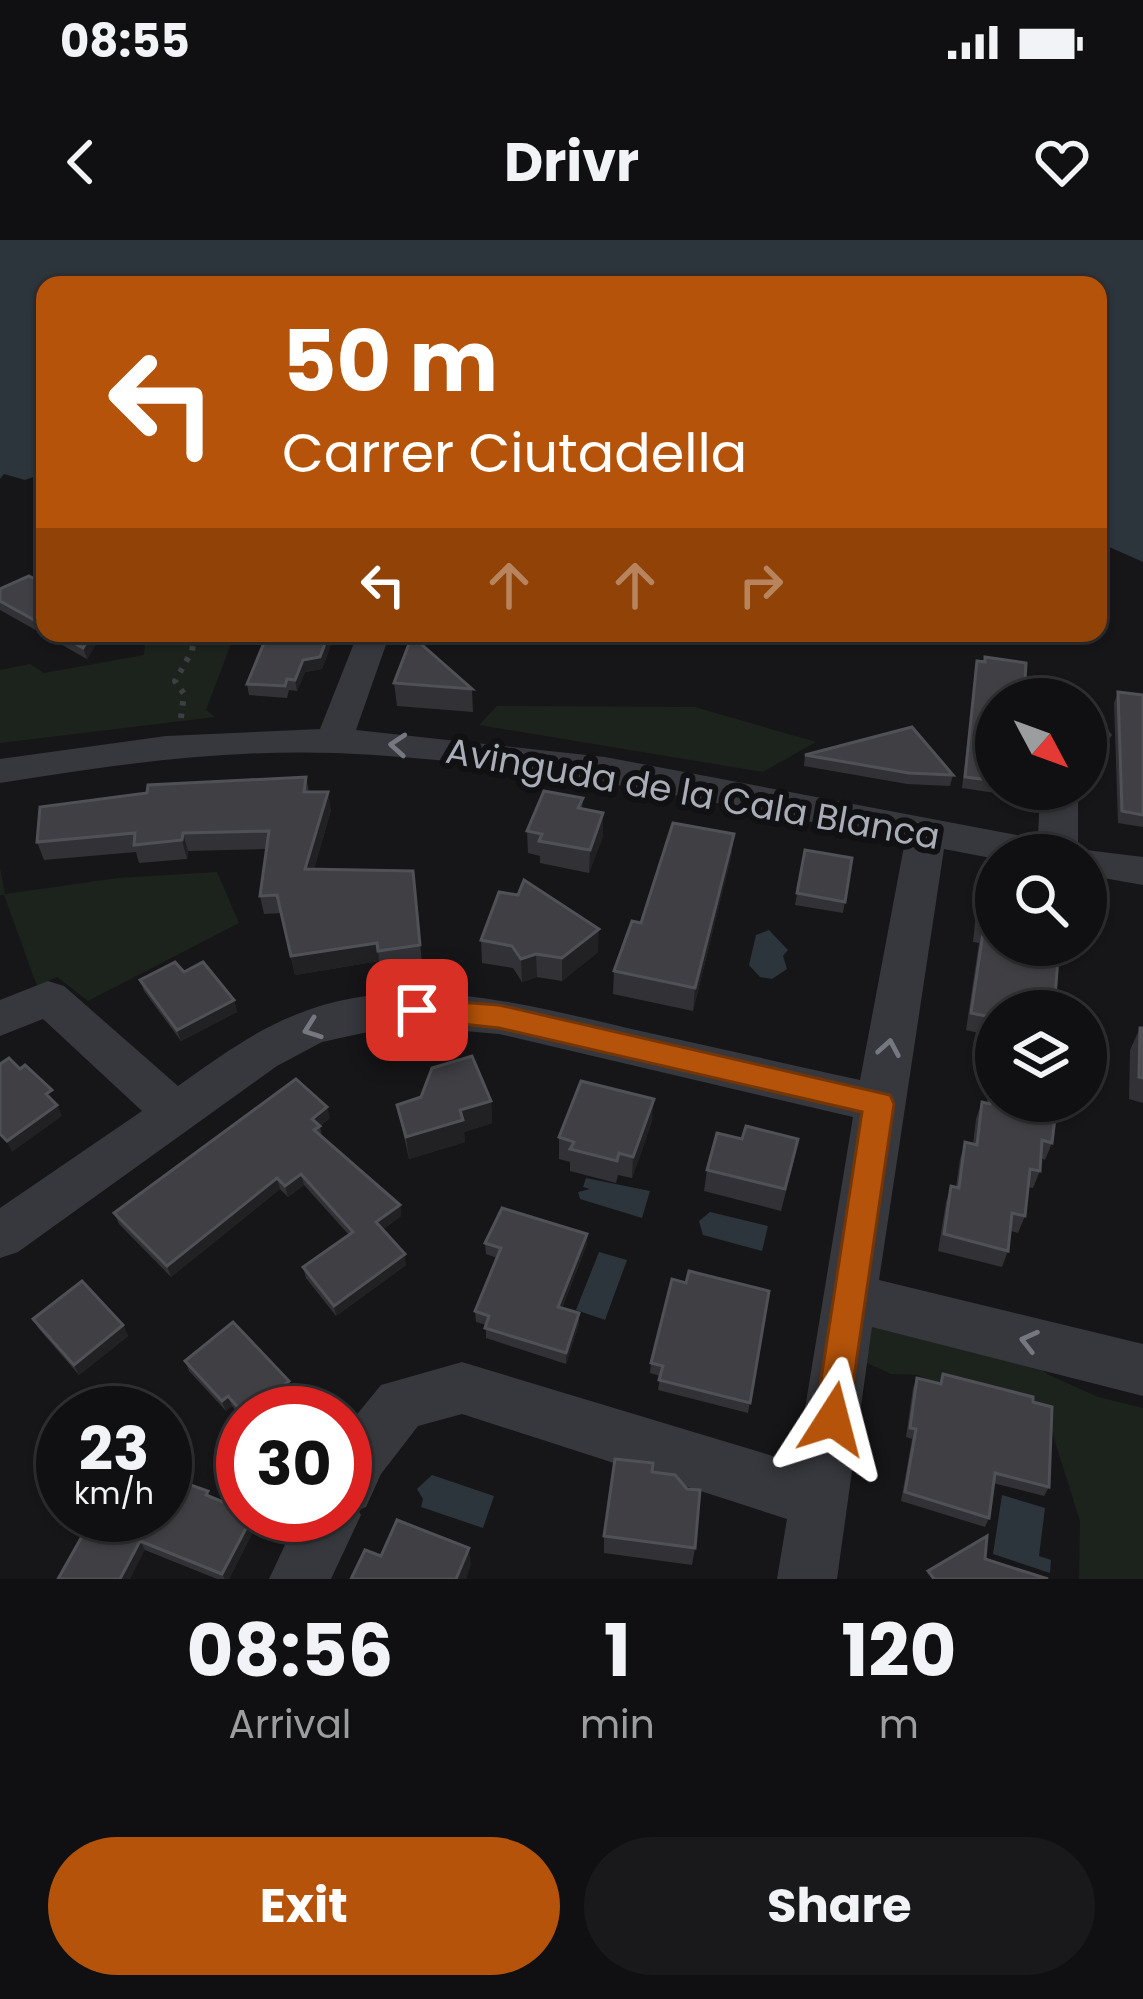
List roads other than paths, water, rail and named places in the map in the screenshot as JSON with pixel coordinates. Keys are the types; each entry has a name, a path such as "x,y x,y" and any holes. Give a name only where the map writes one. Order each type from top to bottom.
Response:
{"street":[{"path":"334,741 370,642"},
{"name":"Avinguda de la Cala Blanca","path":"0,771 152,749 244,741 334,741 520,756 975,842"},
{"path":"807,1579 879,1104 926,834"},
{"path":"1107,865 1143,872"},
{"path":"0,1019 48,998 176,1113"},
{"path":"0,1236 260,1053 311,1027 417,1010 499,1017 879,1104"},
{"path":"853,1298 1143,1370"},
{"path":"372,1440 401,1404 462,1388 820,1500"},
{"path":"299,1579 318,1542"}]}
